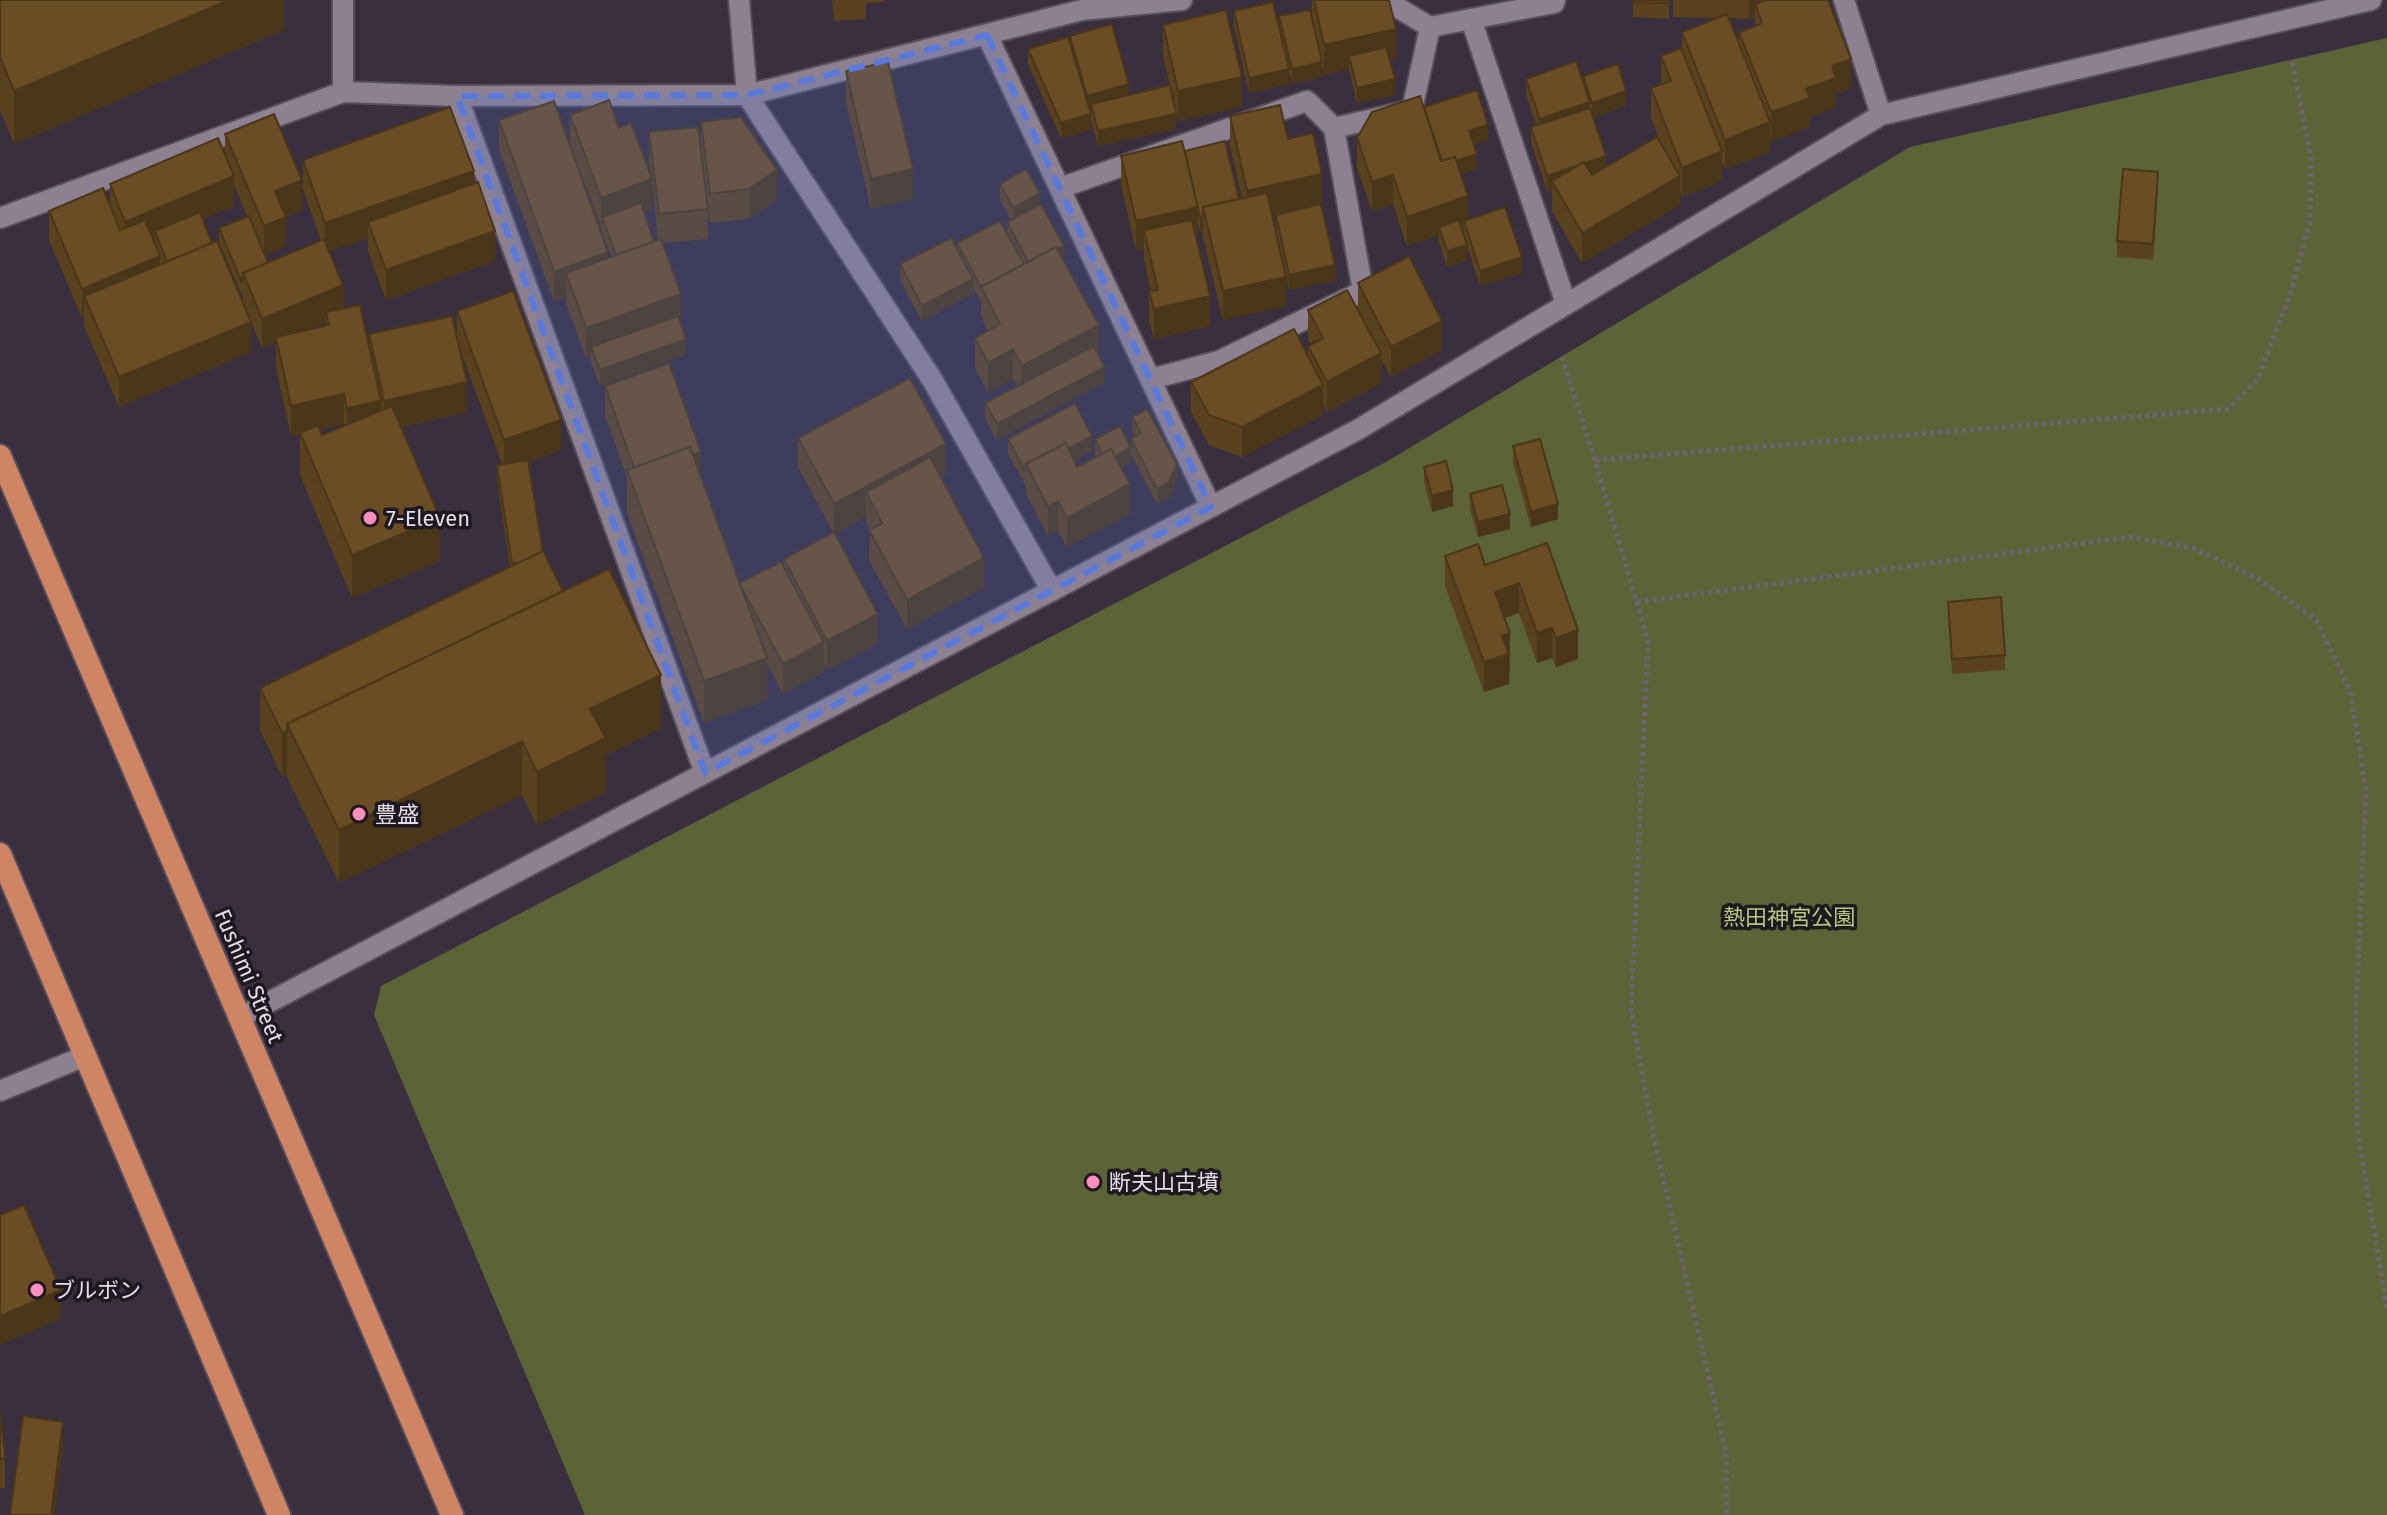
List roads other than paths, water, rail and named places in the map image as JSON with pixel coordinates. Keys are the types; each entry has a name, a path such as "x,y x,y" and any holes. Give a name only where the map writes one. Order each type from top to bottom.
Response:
{"highway":[{"name":"Fushimi Street","path":"0,456 452,1515"},
{"path":"0,854 279,1515"}],"street":[{"path":"343,0 343,92"},
{"path":"739,0 747,95 933,381 1052,591"},
{"path":"0,218 343,92 457,96 747,95 987,35 1082,5 1182,0"},
{"path":"1385,0 1430,27 1554,3 1555,0"},
{"path":"1844,0 1881,115"},
{"path":"239,1018 1359,429 1881,115 2371,0"},
{"path":"1471,19 1566,304"},
{"path":"1334,128 1412,110 1430,27"},
{"path":"987,35 1211,507"},
{"path":"457,96 705,773"},
{"path":"1060,188 1307,101 1334,128 1363,291 1219,361 1151,379"},
{"path":"0,1091 85,1056"}],"place":[{"name":"7-Eleven","path":"370,518"},
{"name":"豊盛","path":"359,814"},
{"name":"断夫山古墳","path":"1093,1182"},
{"name":"ブルボン","path":"37,1290"}],"park label":[{"name":"熱田神宮公園","path":"1789,917"}]}
